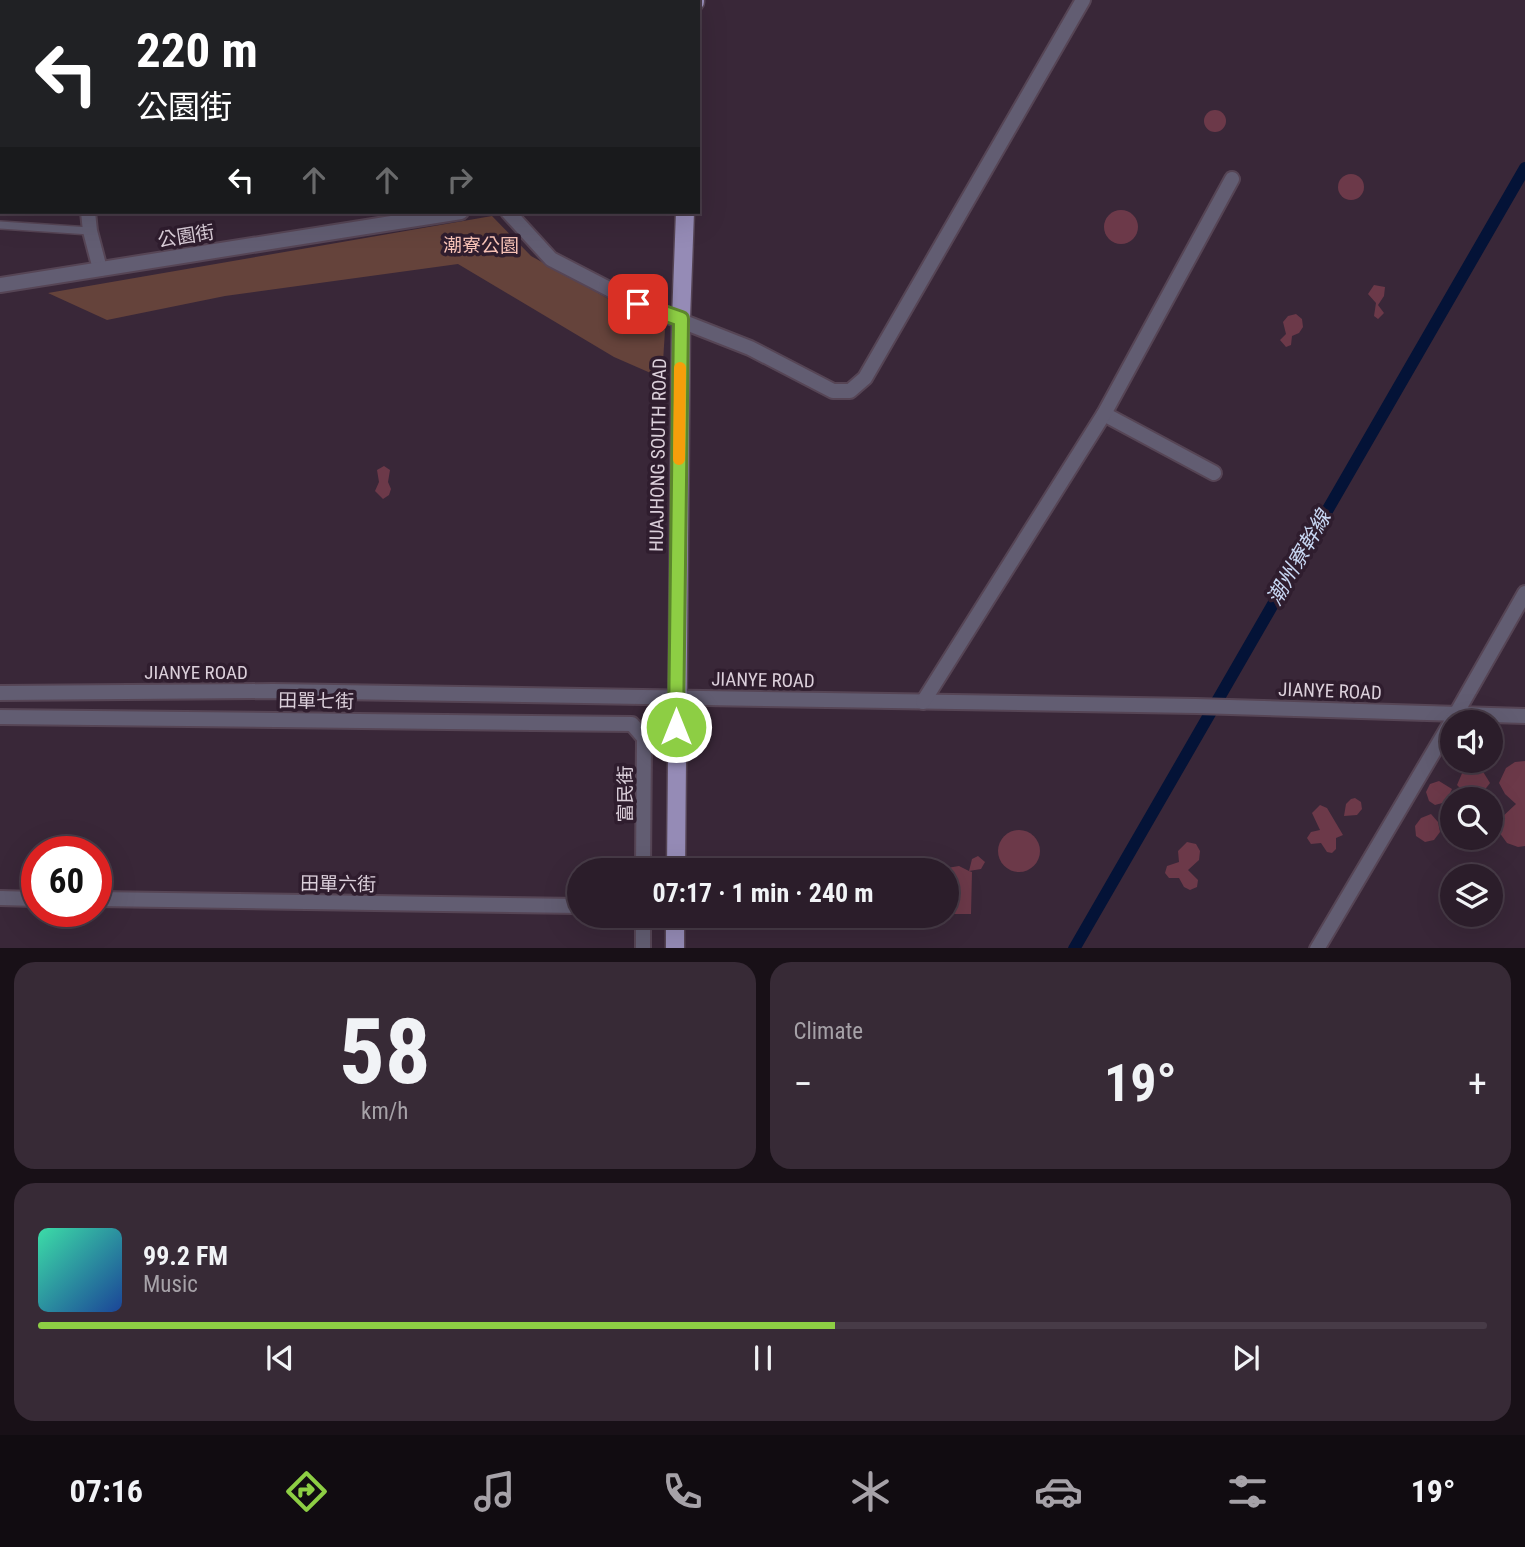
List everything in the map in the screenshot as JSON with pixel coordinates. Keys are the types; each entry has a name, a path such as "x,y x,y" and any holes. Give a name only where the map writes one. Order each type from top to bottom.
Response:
{"main road":[{"name":"HUAJHONG SOUTH ROAD","path":"676,858 681,319 685,214"},
{"path":"675,948 676,928"}],"street":[{"path":"510,214 551,259 638,304 750,348 833,391 849,391 865,378 1083,0"},
{"path":"923,702 1104,414 1231,179"},
{"path":"88,214 100,269"},
{"name":"公園街","path":"0,285 448,214"},
{"path":"1104,414 1214,473"},
{"path":"1458,710 1525,593"},
{"name":"JIANYE ROAD","path":"0,692 273,691 1182,706 1440,714"},
{"name":"JIANYE ROAD","path":"1503,715 1525,716"},
{"name":"田單七街","path":"0,717 632,724"},
{"name":"富民街","path":"632,724 644,738 643,858"},
{"path":"1317,948 1440,741"},
{"path":"0,898 21,899"},
{"name":"田單六街","path":"112,900 567,906"},
{"path":"643,928 643,948"}],"lane":[{"path":"0,225 90,231"}],"green space":[{"name":"潮寮公園","path":"492,216 531,256 665,330 662,378 614,357 458,264 225,296 107,320 48,293"}],"building":[{"path":"1215,110 1223,113 1226,121 1223,129 1215,132 1207,129 1204,121 1207,113"},
{"path":"1351,174 1360,178 1364,187 1360,196 1351,200 1342,196 1338,187 1342,178"},
{"path":"1121,210 1133,215 1138,227 1133,239 1121,244 1109,239 1104,227 1109,215"},
{"path":"1374,285 1385,287 1384,296 1378,305 1384,313 1378,319 1374,316 1376,303 1368,294"},
{"path":"1296,314 1302,319 1303,327 1299,333 1292,336 1291,345 1286,347 1280,340 1286,334 1283,322 1288,316"},
{"path":"384,466 390,470 388,482 391,489 389,495 383,499 375,491 379,482 377,470"},
{"path":"1525,761 1525,846 1518,847 1507,843 1503,838 1503,816 1516,804 1505,794 1499,783 1506,768 1515,762"},
{"path":"1462,773 1484,773 1490,783 1487,787 1457,785"},
{"path":"1439,781 1449,787 1440,787 1440,804 1435,805 1429,801 1426,792 1430,784"},
{"path":"1355,798 1361,802 1362,809 1357,815 1344,816 1346,804"},
{"path":"1320,805 1327,808 1343,835 1336,838 1336,849 1332,853 1327,852 1321,843 1311,844 1307,838 1311,832 1320,830 1312,813"},
{"path":"1431,814 1438,822 1440,832 1434,840 1425,842 1416,836 1415,826 1421,818"},
{"path":"1019,830 1034,836 1040,851 1034,866 1019,872 1004,866 998,851 1004,836"},
{"path":"1187,842 1196,844 1200,851 1199,860 1188,870 1198,880 1197,887 1190,890 1184,887 1179,878 1169,878 1165,873 1167,866 1179,862 1178,851"},
{"path":"978,856 985,862 981,869 969,871 972,859"},
{"path":"959,866 972,872 971,914 959,914"}],"waterway":[{"name":"潮州寮幹線","path":"1075,948 1525,168"}],"slow traffic":[{"path":"679,459 680,368"}],"route":[{"path":"638,304 681,319 676,727"}]}
